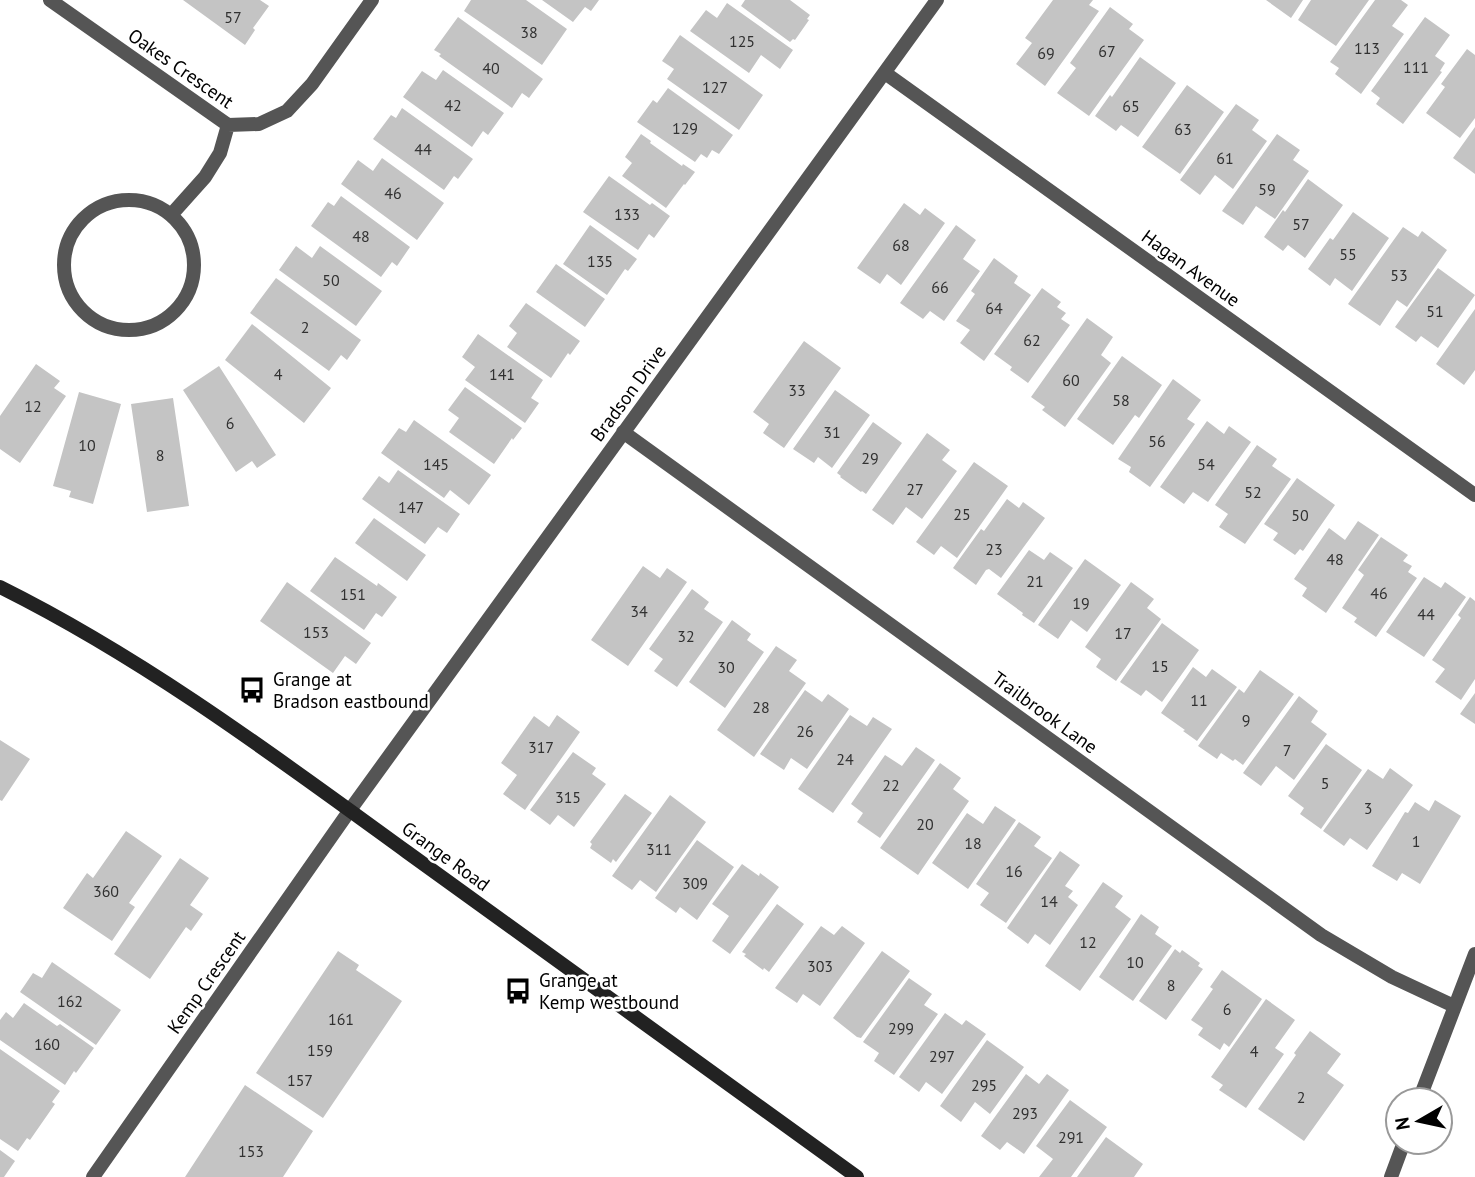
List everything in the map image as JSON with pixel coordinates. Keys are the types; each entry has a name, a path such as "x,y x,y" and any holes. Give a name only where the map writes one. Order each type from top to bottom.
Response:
{"main road":[{"name":"Grange Road","path":"0,587 45,609 177,688 857,1177"}],"street":[{"name":"Oakes Crescent","path":"50,0 228,125 259,124 287,111 312,84 372,0"},
{"name":"Bradson Drive","path":"350,810 937,0"},
{"name":"Hagan Avenue","path":"885,73 1475,495"},
{"path":"171,215 205,177 220,153 228,125"},
{"path":"134,200 153,204 171,215 185,230 192,250 194,271 189,291 177,309 161,322 141,330 120,330 100,324 82,311 71,296 65,277 65,257 70,238 80,222 95,209 114,201 134,200"},
{"name":"Trailbrook Lane","path":"623,432 1321,935 1392,977 1454,1006"},
{"name":"Kemp Crescent","path":"93,1177 350,810"},
{"path":"1424,1086 1475,954"},
{"path":"1391,1177 1399,1156"}],"building":[{"path":"183,0 260,0 269,6 245,45"},
{"path":"471,0 526,0 567,29 542,65 464,11"},
{"path":"542,0 599,0 591,11 585,7 573,22"},
{"path":"745,0 790,0 810,15 807,19 809,20 795,40 790,42 741,6"},
{"path":"1053,0 1093,0 1089,5 1099,11 1045,86 1016,64 1032,43 1025,38"},
{"path":"1266,0 1303,0 1291,18"},
{"path":"1311,0 1369,0 1336,46 1298,20"},
{"path":"1375,0 1401,0 1408,5 1392,26 1404,34 1361,94 1335,74 1339,68 1330,62"},
{"path":"727,3 793,50 780,69 761,55 749,73 690,31 706,10 717,18"},
{"path":"1110,7 1133,24 1129,29 1144,40 1089,116 1057,93 1076,68 1070,63"},
{"path":"458,17 543,79 529,98 522,93 512,108 439,56 441,54 434,50"},
{"path":"1425,17 1450,35 1435,56 1445,63 1440,71 1442,72 1403,124 1376,104 1380,98 1371,91"},
{"path":"680,35 763,95 739,130 667,79 674,69 662,61"},
{"path":"1467,49 1475,55 1475,118 1460,138 1426,113 1445,87 1441,84"},
{"path":"1140,57 1176,83 1138,137 1121,125 1116,131 1095,116"},
{"path":"443,70 504,113 488,135 483,131 472,147 403,97 422,71 436,80"},
{"path":"1187,85 1224,112 1180,174 1142,147"},
{"path":"668,88 733,135 719,154 712,150 707,158 701,154 695,162 637,122 653,100 657,103"},
{"path":"1236,104 1259,120 1252,130 1267,141 1233,189 1215,175 1200,195 1180,180"},
{"path":"402,108 473,159 458,179 454,176 444,190 373,139 391,115 396,118"},
{"path":"1475,127 1475,174 1453,158"},
{"path":"641,134 682,166 683,164 695,172 666,208 622,176 632,163 625,157"},
{"path":"1277,134 1300,150 1293,160 1309,171 1275,219 1256,206 1243,225 1222,211"},
{"path":"382,158 444,203 417,240 341,184 358,160 373,171"},
{"path":"609,176 670,216 654,238 649,234 638,250 583,212"},
{"path":"1308,179 1343,205 1305,258 1288,245 1283,251 1264,237"},
{"path":"341,196 410,247 397,266 392,262 381,277 311,226 328,202 334,206"},
{"path":"904,203 920,215 925,208 945,223 901,285 887,274 880,284 857,268"},
{"path":"1353,212 1389,238 1352,291 1335,278 1330,286 1308,269"},
{"path":"590,225 637,259 628,271 625,269 607,295 563,264"},
{"path":"956,225 976,240 963,259 980,271 944,321 930,311 923,319 900,303"},
{"path":"1403,227 1418,237 1422,231 1447,250 1407,307 1397,300 1380,326 1348,304"},
{"path":"296,246 312,258 320,246 382,291 356,326 279,270"},
{"path":"994,258 1018,276 1014,283 1031,295 984,361 960,343 970,330 956,321 975,294 971,291"},
{"path":"556,264 605,299 585,327 536,292"},
{"path":"1438,268 1475,295 1438,348 1421,336 1416,342 1395,327"},
{"path":"276,278 361,340 347,360 341,355 329,371 250,313"},
{"path":"1042,288 1061,302 1057,307 1066,313 1061,319 1070,325 1028,383 994,354"},
{"path":"526,303 580,341 551,378 507,347 517,333 509,326"},
{"path":"1475,309 1475,370 1464,385 1436,364"},
{"path":"1087,318 1113,337 1101,355 1111,363 1065,427 1042,410 1045,407 1031,397"},
{"path":"252,324 331,388 304,423 225,360"},
{"path":"478,334 543,380 531,398 539,403 525,423 465,380 475,367 462,357"},
{"path":"804,341 841,368 784,448 763,433 769,424 753,412"},
{"path":"1122,356 1162,385 1139,418 1135,415 1113,445 1077,419"},
{"path":"36,364 60,381 54,388 66,396 20,463 0,449 0,416"},
{"path":"219,366 276,455 257,468 252,461 236,472 183,390"},
{"path":"1173,379 1201,400 1187,419 1195,424 1150,487 1129,472 1131,467 1118,459"},
{"path":"465,387 522,428 494,464 449,432 459,418 448,410"},
{"path":"835,390 870,415 832,468 818,457 814,463 793,449"},
{"path":"79,392 121,404 93,504 69,497 71,491 53,486"},
{"path":"173,398 189,506 147,512 131,404"},
{"path":"414,420 491,475 469,505 450,490 444,498 381,453 399,428 406,432"},
{"path":"1207,421 1224,434 1229,426 1251,442 1208,502 1193,492 1184,504 1160,487"},
{"path":"873,422 902,443 866,494 837,473"},
{"path":"927,433 950,450 942,460 957,471 922,519 906,507 893,525 872,510"},
{"path":"1257,445 1277,459 1272,466 1291,479 1245,544 1219,527 1228,514 1215,505"},
{"path":"974,462 1008,486 957,558 941,546 934,555 916,542"},
{"path":"398,470 460,514 447,533 438,527 425,544 362,499 379,476 389,483"},
{"path":"1297,478 1335,505 1303,551 1300,549 1295,555 1273,540 1278,533 1264,524"},
{"path":"1007,499 1019,508 1023,502 1045,518 1001,578 989,569 976,585 953,568"},
{"path":"374,518 426,555 407,581 355,543"},
{"path":"1358,521 1379,535 1326,613 1302,596 1307,588 1294,579 1329,528 1345,540"},
{"path":"1381,537 1408,555 1403,561 1412,566 1408,572 1417,578 1376,637 1354,622 1357,618 1342,608 1364,575 1358,570"},
{"path":"1029,550 1044,560 1050,552 1073,568 1034,623 997,594"},
{"path":"335,557 397,597 382,617 376,613 364,630 310,591"},
{"path":"1085,559 1121,585 1087,632 1071,620 1058,639 1038,625"},
{"path":"643,566 660,578 667,568 687,582 628,666 591,640"},
{"path":"1424,577 1441,588 1445,582 1466,597 1424,657 1386,632"},
{"path":"287,582 371,643 356,664 345,656 333,673 260,621"},
{"path":"1131,582 1154,599 1147,608 1161,619 1116,681 1096,667 1101,659 1085,647"},
{"path":"692,589 709,602 704,609 723,622 677,687 654,671 663,659 649,649"},
{"path":"1470,597 1475,601 1475,679 1461,700 1435,682 1445,669 1432,660 1461,618 1458,615"},
{"path":"732,620 751,634 747,640 764,652 725,708 689,682"},
{"path":"1162,623 1199,650 1162,702 1146,690 1141,696 1120,682"},
{"path":"776,646 797,660 789,671 806,683 754,757 717,730"},
{"path":"1193,667 1206,677 1212,669 1237,687 1197,741 1161,713"},
{"path":"1260,670 1294,694 1243,765 1221,753 1217,759 1198,746 1239,689 1244,693"},
{"path":"805,690 822,702 828,694 849,709 807,769 791,758 784,770 760,754"},
{"path":"1475,693 1475,724 1460,714"},
{"path":"1299,696 1318,711 1311,722 1327,734 1294,780 1276,766 1261,786 1243,773"},
{"path":"557,715 580,732 525,810 503,794 517,775 501,763 534,716 549,727"},
{"path":"850,715 867,726 873,717 892,729 833,813 798,789"},
{"path":"0,740 30,759 2,801 0,800"},
{"path":"1326,744 1362,770 1321,829 1300,814 1304,808 1288,796"},
{"path":"916,747 935,760 880,838 857,822 863,813 851,804 885,755 902,766"},
{"path":"573,752 596,768 592,774 606,784 574,827 558,815 550,825 530,810"},
{"path":"940,763 961,778 953,789 969,801 918,875 880,848"},
{"path":"1390,768 1413,785 1367,850 1350,838 1344,846 1323,831 1368,769 1383,779"},
{"path":"625,794 652,813 616,862 613,859 611,863 590,848 590,842"},
{"path":"670,795 706,822 656,892 640,880 632,890 612,876"},
{"path":"1435,800 1461,816 1420,884 1402,873 1397,881 1372,866 1405,812 1408,813 1415,802 1429,811"},
{"path":"995,806 1016,820 968,889 932,863 967,813 983,824"},
{"path":"1019,822 1041,837 1034,846 1052,858 1006,923 980,905 989,893 976,884"},
{"path":"126,831 162,856 129,903 135,907 112,941 63,908 87,873 93,878"},
{"path":"697,840 734,867 697,920 680,907 676,913 655,898"},
{"path":"1060,851 1080,865 1065,886 1073,891 1068,897 1078,905 1050,945 1035,934 1028,944 1007,928"},
{"path":"180,858 209,878 190,905 203,914 191,931 186,927 150,979 114,954"},
{"path":"742,864 779,887 730,954 712,941 729,916 712,904"},
{"path":"1103,882 1123,896 1115,907 1131,919 1080,991 1045,966"},
{"path":"777,904 804,924 769,972 742,952"},
{"path":"1141,914 1159,927 1155,934 1172,946 1133,1001 1099,977"},
{"path":"821,926 834,935 842,926 865,943 820,1006 803,994 797,1003 775,988"},
{"path":"1175,949 1180,953 1182,950 1200,963 1198,966 1203,969 1166,1020 1139,1001"},
{"path":"338,951 359,965 356,970 402,1001 323,1118 256,1073"},
{"path":"882,951 910,971 861,1038 857,1037 833,1018"},
{"path":"52,962 121,1010 96,1045 20,992 33,973 42,978"},
{"path":"1222,970 1262,999 1229,1047 1224,1043 1220,1050 1198,1035 1203,1028 1191,1020 1213,989 1210,987"},
{"path":"909,978 932,994 924,1005 938,1014 894,1075 874,1061 879,1053 863,1042"},
{"path":"1266,999 1295,1020 1275,1048 1284,1054 1246,1108 1219,1090 1223,1085 1211,1077"},
{"path":"24,1003 94,1048 65,1085 0,1040 0,1020 6,1012 13,1018"},
{"path":"945,1013 962,1025 966,1020 986,1034 942,1094 926,1082 919,1092 899,1077"},
{"path":"1310,1031 1341,1054 1327,1073 1344,1085 1304,1141 1258,1109"},
{"path":"987,1040 1024,1067 990,1114 975,1102 961,1122 940,1106"},
{"path":"0,1049 60,1091 52,1102 55,1104 30,1140 27,1138 18,1151 0,1139"},
{"path":"1026,1074 1039,1084 1047,1074 1069,1090 1024,1154 1007,1142 1000,1150 981,1136"},
{"path":"245,1085 313,1131 283,1177 185,1177"},
{"path":"1070,1100 1107,1127 1071,1177 1039,1177 1053,1159 1036,1146"},
{"path":"1106,1137 1143,1164 1134,1177 1077,1177"},
{"path":"0,1150 15,1161 4,1177 0,1177"}],"place":[{"name":"Grange at Bradson eastbound","path":"252,690"},
{"name":"Grange at Kemp westbound","path":"518,991"}]}
